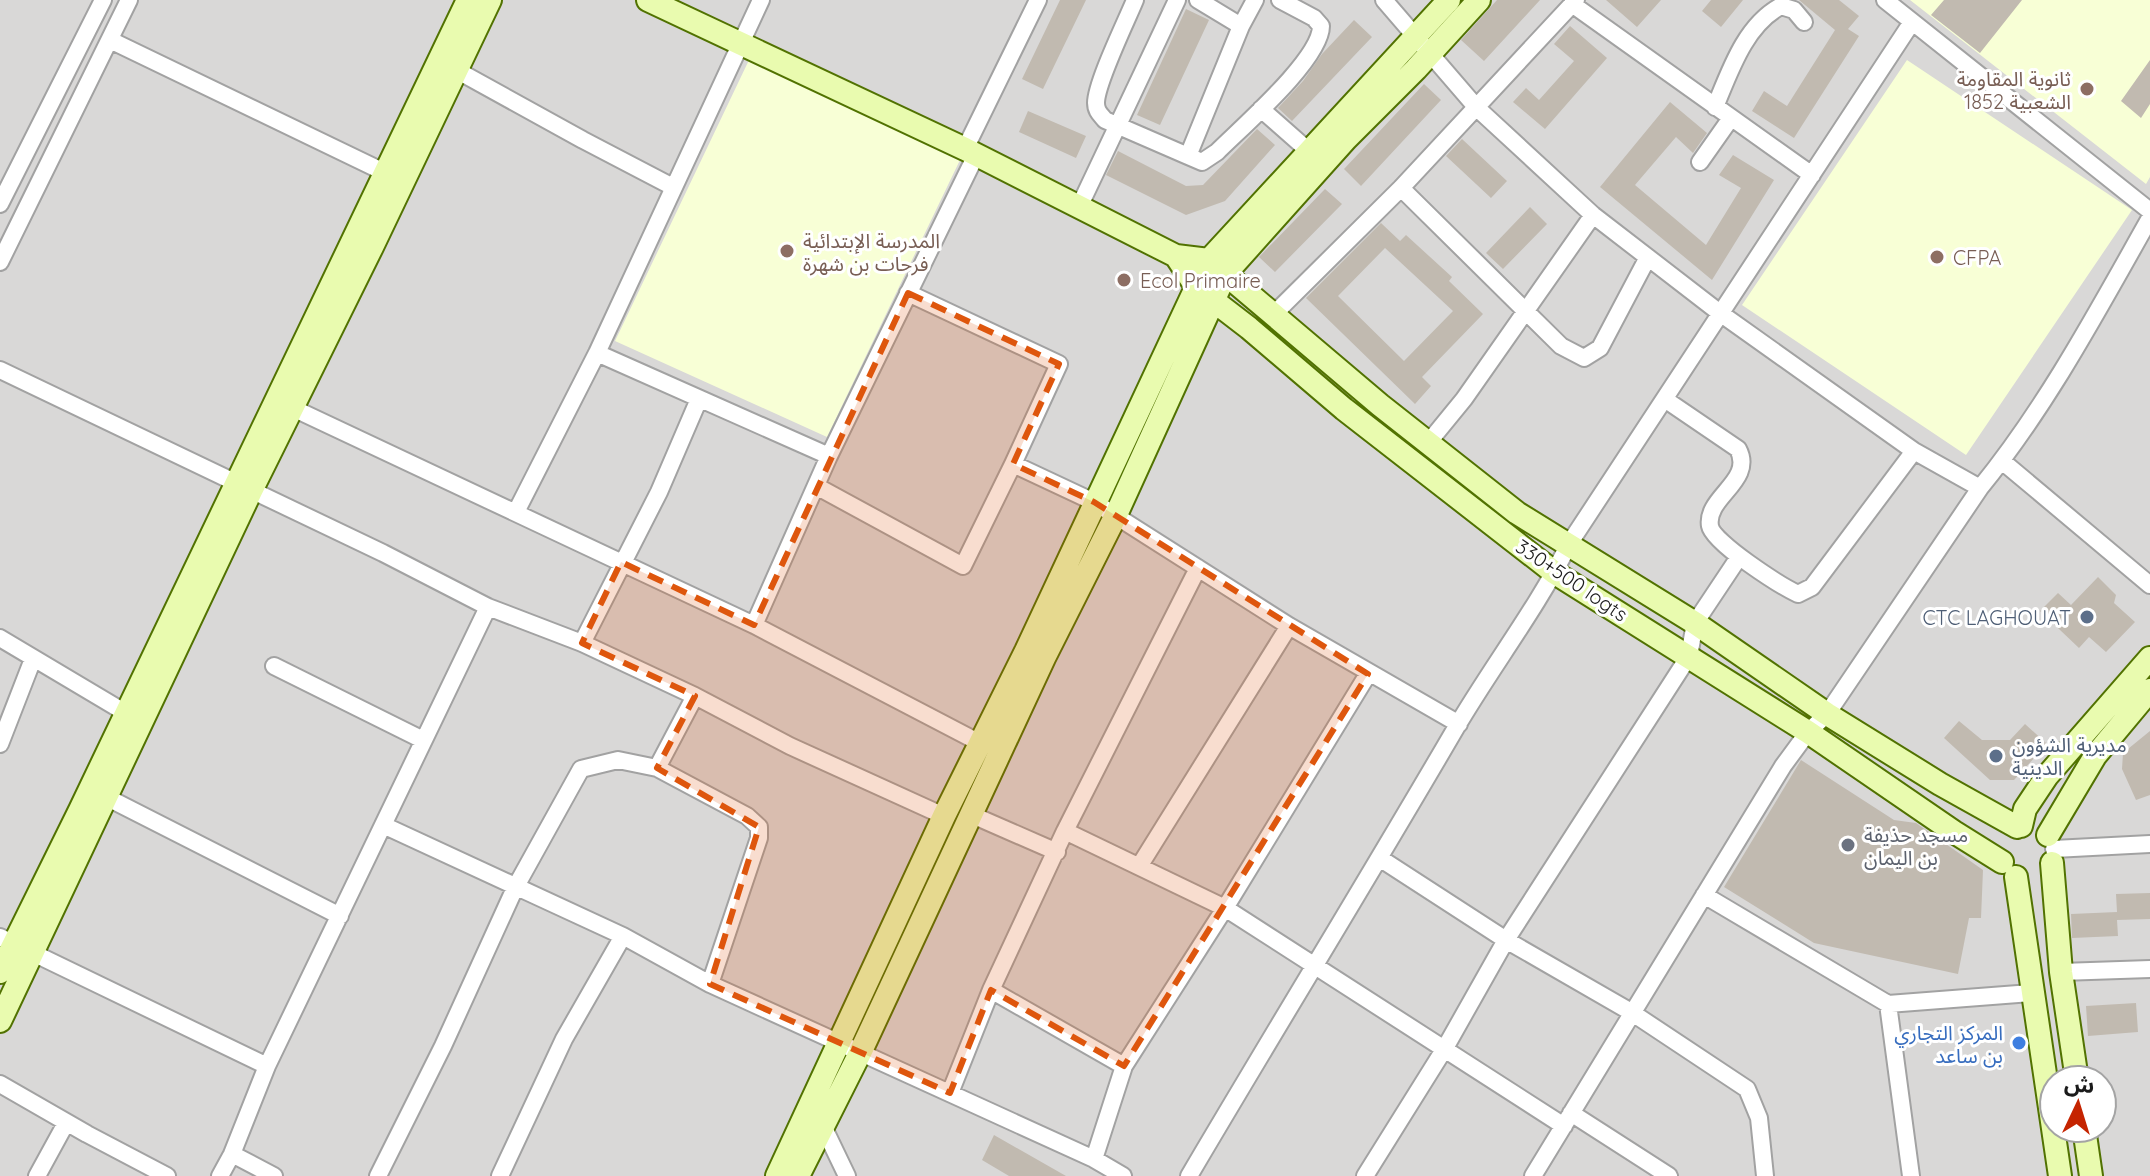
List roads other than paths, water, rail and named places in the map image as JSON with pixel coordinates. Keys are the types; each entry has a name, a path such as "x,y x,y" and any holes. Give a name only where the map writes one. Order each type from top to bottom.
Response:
{"street":[{"path":"0,204 103,0"},
{"path":"0,262 129,0"},
{"path":"284,405 386,173 468,0"},
{"path":"0,972 134,717 195,614 244,487 458,71 490,0"},
{"path":"648,0 971,152 1176,256 1217,266 1428,443 1517,513 1695,623 1827,714 1940,784 2019,826 2034,826 2051,849 2061,972 2075,1064"},
{"path":"516,512 597,353 761,0"},
{"path":"754,625 829,456 908,293 1038,0"},
{"path":"1135,0 1095,101 1097,110 1105,120 1202,162 1217,152 1261,109 1293,75 1321,36 1321,26 1314,18 1280,0"},
{"path":"1080,205 1177,0"},
{"path":"1198,0 1241,26"},
{"path":"1188,156 1241,26 1255,0"},
{"path":"1384,0 1477,108 1593,215 1720,313 1914,451 1980,488"},
{"path":"798,1176 860,1053 1044,658 1115,517 1217,266 1311,153 1449,0"},
{"path":"1217,266 1431,54 1479,0"},
{"path":"1885,0 2150,211"},
{"path":"1275,313 1401,188 1574,2 1812,175"},
{"path":"1715,107 1737,54 1771,11 1781,6 1794,10 1804,22"},
{"path":"1189,1176 1459,724 1555,573 1569,544 1912,22"},
{"path":"110,40 386,173"},
{"path":"458,71 673,187"},
{"path":"1261,109 1311,153"},
{"path":"1700,162 1731,118"},
{"path":"1401,188 1524,312 1561,346 1578,357 1590,356 1600,348 1647,259"},
{"path":"1428,443 1447,422 1593,215"},
{"path":"1533,1176 1783,766 1808,732 1827,714 1980,488 2002,461 2083,336 2150,218"},
{"name":"330+500 logts","path":"1176,256 1205,293 1344,409 1555,573 1808,732 2009,869"},
{"path":"816,486 963,566 1013,464 1059,364 908,293"},
{"path":"777,1176 1094,502 1205,293"},
{"path":"597,353 829,456"},
{"path":"0,370 383,553 488,607 582,643 695,696 790,746 944,816"},
{"path":"582,643 659,492 699,399"},
{"path":"1666,400 1741,454 1743,463 1740,472 1712,513 1710,525 1713,533 1739,557 1801,595 1914,451"},
{"path":"284,405 754,625 982,744"},
{"path":"2002,461 2150,585"},
{"path":"1013,464 1094,502 1289,626 1459,724"},
{"path":"1365,1176 1445,1048 1506,940 1689,656 1695,623 1739,557"},
{"path":"950,1093 991,990 1065,831 1198,568"},
{"path":"220,1176 267,1066 488,607"},
{"path":"1140,865 1289,626"},
{"path":"0,638 134,717"},
{"path":"2060,1176 2009,869 2000,853 2004,837 2019,826 2025,809 2047,776 2150,658"},
{"path":"0,744 33,659"},
{"path":"274,666 423,740"},
{"path":"1094,1159 1124,1066 1368,674"},
{"path":"2009,869 2024,879 2041,875 2095,756 2150,690"},
{"path":"657,768 695,696"},
{"path":"0,1021 15,945 108,798 134,717"},
{"path":"378,1176 443,1046 515,888 581,769 618,760 657,768 747,816 759,827 759,838 710,984"},
{"path":"108,798 340,916"},
{"path":"970,814 1057,852"},
{"path":"383,825 623,936 710,984 1094,1159 1123,1176"},
{"path":"1065,831 1225,908 1445,1048 1669,1176"},
{"path":"2051,849 2150,844"},
{"path":"1381,859 1506,940 1631,1012 1747,1089 1759,1118 1765,1176"},
{"path":"1704,895 1888,1004 2031,993"},
{"path":"500,1176 564,1039 623,936"},
{"path":"15,945 81,974 267,1066"},
{"path":"2061,972 2150,969"},
{"path":"991,990 1124,1066"},
{"path":"1888,1004 1911,1176"},
{"path":"0,1084 167,1176"},
{"path":"37,1176 66,1123"},
{"path":"823,1126 847,1176"},
{"path":"2086,1144 2091,1176"},
{"path":"232,1154 274,1176"}],"place":[{"name":"ثانوية المقاومة الشعبية 1852","path":"2087,89"},
{"name":"المدرسة الإبتدائية فرحات بن شهرة","path":"787,251"},
{"name":"CFPA","path":"1937,257"},
{"name":"Ecol Primaire","path":"1124,280"},
{"name":"CTC LAGHOUAT","path":"2087,617"},
{"name":"مديرية الشؤون الدينية","path":"1996,756"},
{"name":"مسجد حذيفة بن اليمان","path":"1848,845"},
{"name":"المركز التجاري بن ساعد","path":"2019,1043"}]}
